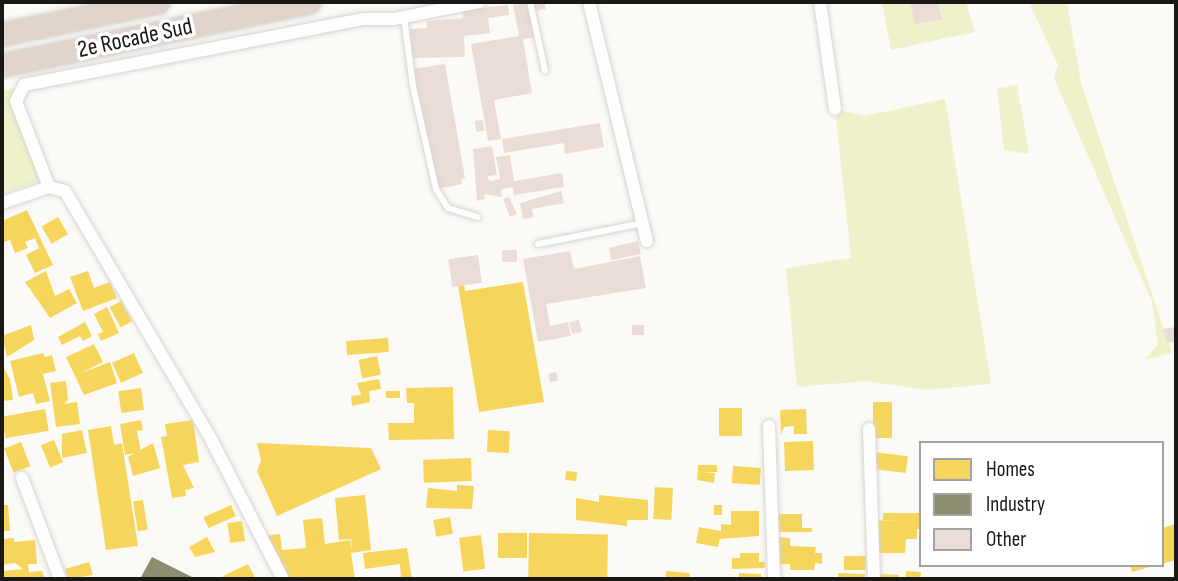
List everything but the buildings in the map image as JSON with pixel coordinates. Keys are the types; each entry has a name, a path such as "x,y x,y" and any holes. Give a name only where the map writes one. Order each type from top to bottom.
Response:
{"highway":[{"name":"2e Rocade Sud","path":"2,34 158,2"},
{"name":"2e Rocade Sud","path":"2,65 309,2"}],"street":[{"path":"49,187 16,101 24,85 364,19 404,17 479,2"},
{"path":"589,2 647,241"},
{"path":"820,2 835,109"},
{"path":"2,203 49,187 65,191 212,440 283,579"},
{"path":"769,426 774,579"},
{"path":"869,429 874,579"},
{"path":"22,478 60,579"}],"lane":[{"path":"530,2 545,70"},
{"path":"404,17 433,181 448,208 478,217"},
{"path":"538,244 643,223"}],"green space":[{"path":"882,2 966,2 975,32 891,50"},
{"path":"1029,2 1067,2 1081,83 1172,353 1144,360 1158,344 1152,302 1054,78 1058,65"},
{"path":"1017,85 1029,154 1004,150 997,88"},
{"path":"16,88 11,103 41,180 2,194 2,91"},
{"path":"945,99 991,384 926,390 866,381 797,387 786,268 851,258 835,109 864,116"}]}
